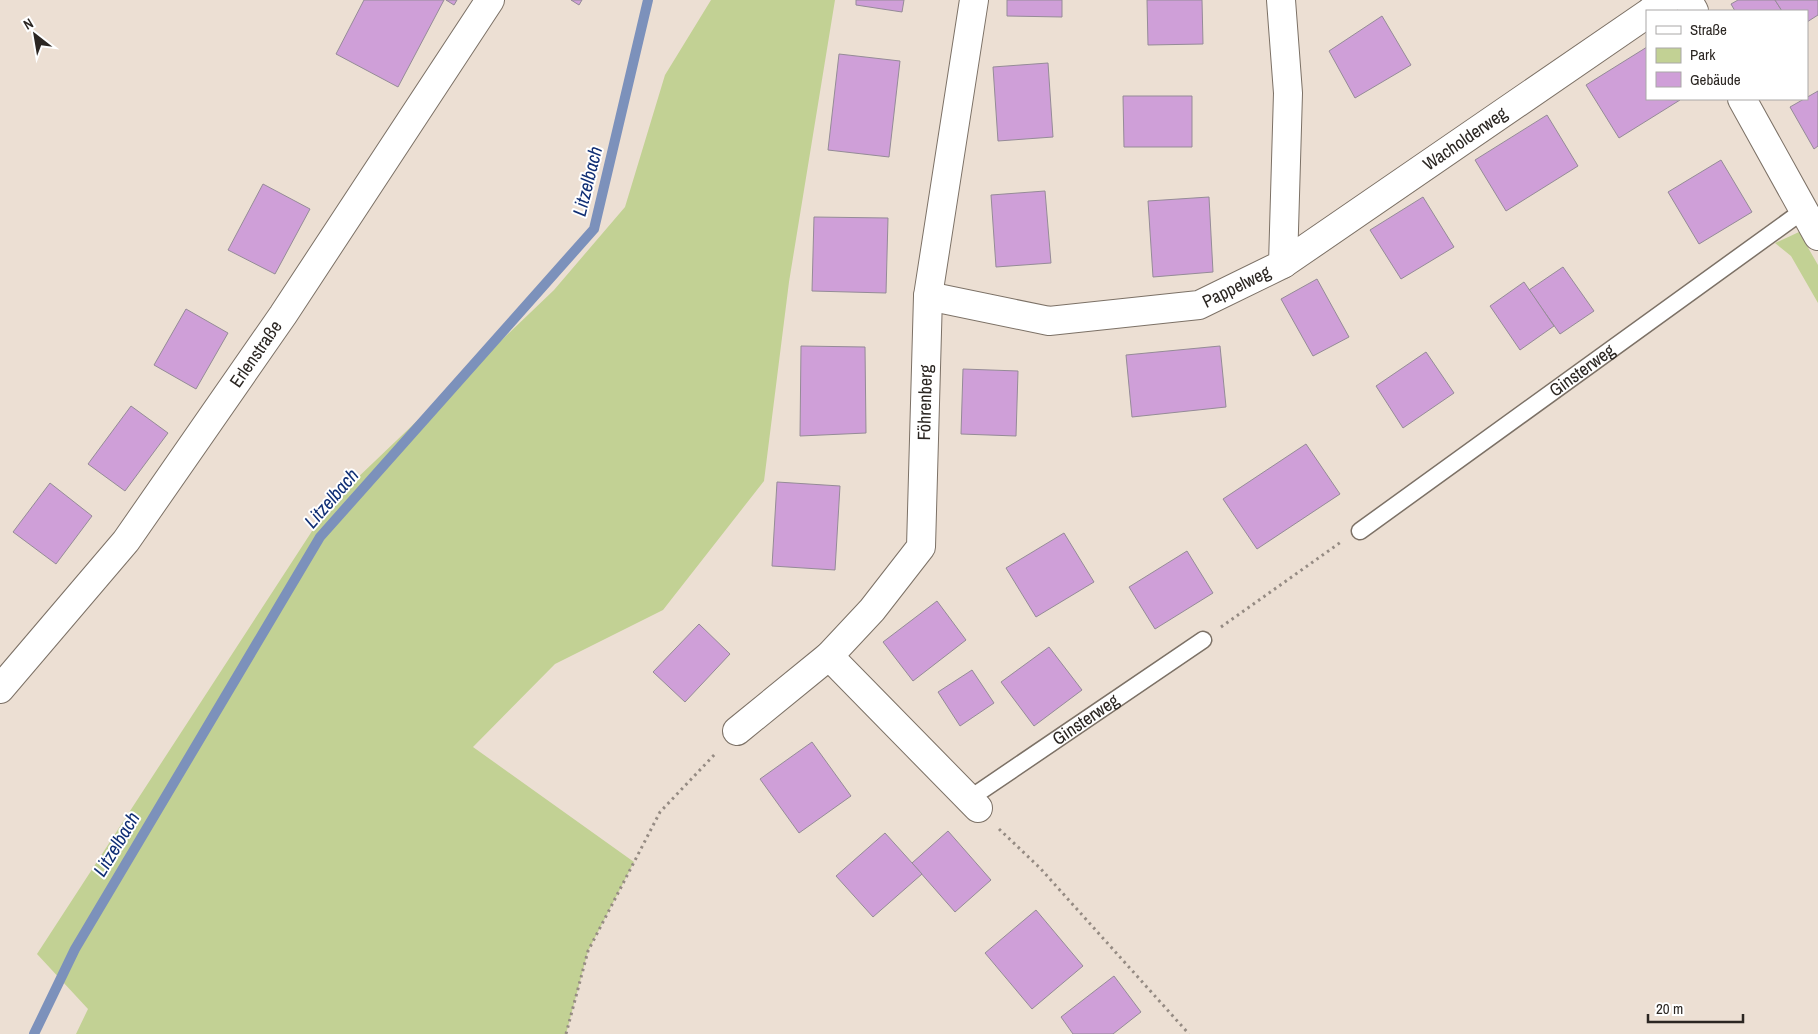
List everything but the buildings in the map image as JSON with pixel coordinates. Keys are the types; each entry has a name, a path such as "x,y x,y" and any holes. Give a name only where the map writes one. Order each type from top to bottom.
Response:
{"street":[{"name":"Erlenstraße","path":"0,689 126,541 283,315 490,0"},
{"name":"Föhrenberg","path":"737,731 829,656 872,610 921,547 928,296 974,0"},
{"name":"Pappelweg","path":"928,296 1049,321 1199,304 1283,264 1288,93 1280,0"},
{"path":"1655,10 1686,2"},
{"name":"Wacholderweg","path":"1283,264 1646,15"},
{"path":"1743,100 1818,236"},
{"path":"829,656 973,804"}],"lane":[{"name":"Ginsterweg","path":"1354,535 1804,210"},
{"name":"Ginsterweg","path":"973,804 1203,640"}],"path":[{"path":"1203,640 1354,535"},
{"path":"566,1034 588,951 660,812 737,731"},
{"path":"973,804 1040,868 1189,1034"}],"green space":[{"path":"711,0 835,0 789,282 764,481 663,610 555,664 473,747 634,862 588,951 566,1034 76,1034 88,1009 37,954 329,505 554,290 625,207 665,75"},
{"path":"1799,232 1818,265 1818,303 1791,256 1775,243"}],"waterway":[{"name":"Litzelbach","path":"34,1034 75,949 320,537 594,229 648,0"}]}
